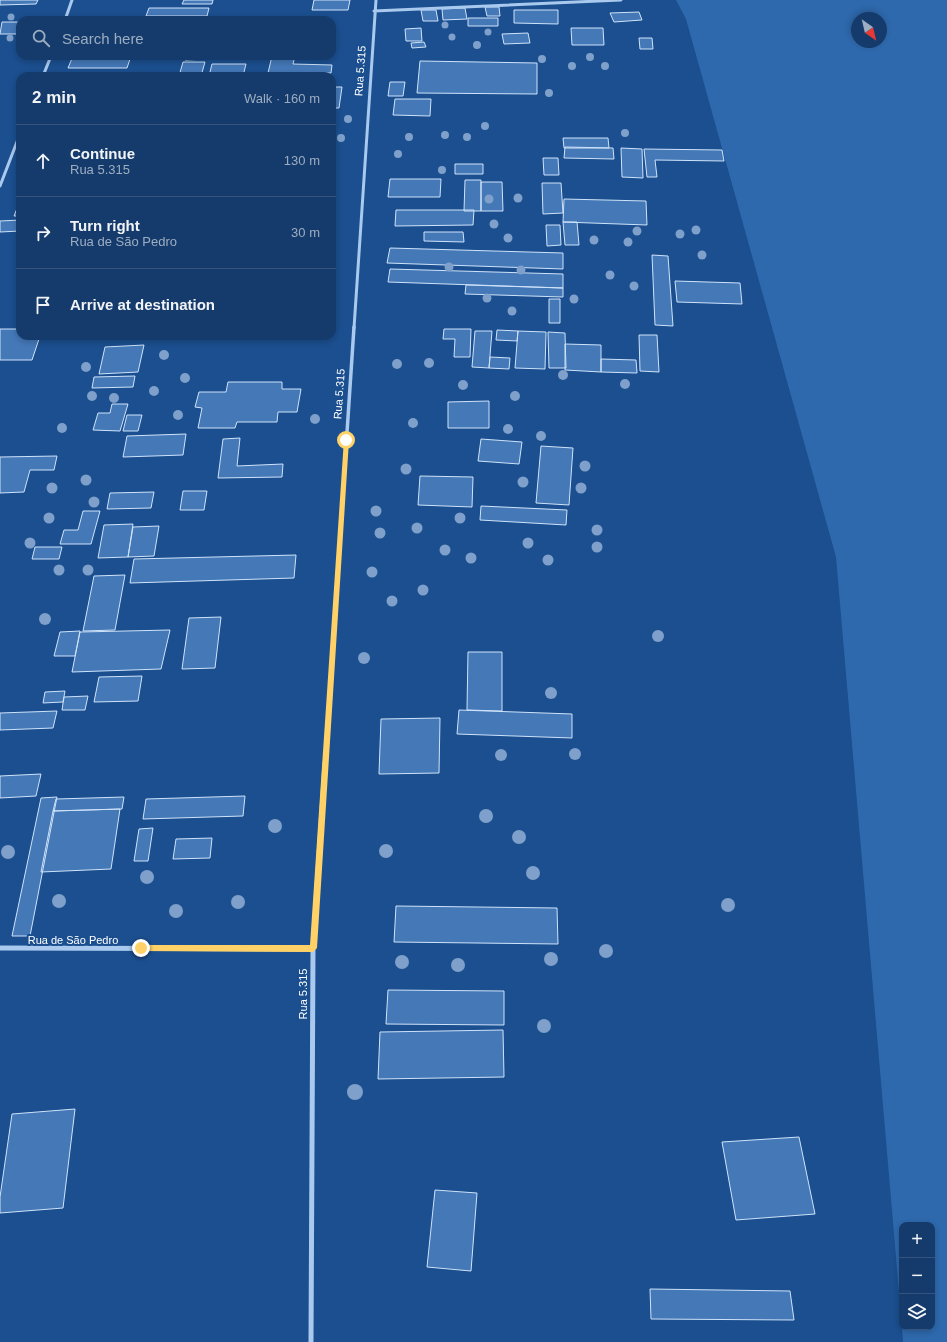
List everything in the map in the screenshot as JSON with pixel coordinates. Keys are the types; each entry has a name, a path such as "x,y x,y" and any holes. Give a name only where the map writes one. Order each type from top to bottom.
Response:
{"street":[{"path":"66,16 72,0"},
{"name":"Rua 5.315","path":"311,1342 313,948 374,11 376,0"},
{"path":"374,11 621,0"},
{"path":"45,72 49,60"},
{"path":"0,186 16,144"},
{"name":"Rua de São Pedro","path":"0,948 313,948"}],"shaded area":[{"path":"676,0 947,0 947,1342 903,1342 902,1330 935,1330 935,1222 899,1222 899,1295 836,557 686,19"}],"building":[{"path":"0,0 38,0 36,4 0,5"},
{"path":"184,0 213,0 212,4 182,4"},
{"path":"314,0 350,0 348,10 312,10"},
{"path":"485,7 499,7 500,16 487,16"},
{"path":"149,8 209,8 207,16 146,16"},
{"path":"465,8 467,19 443,20 442,9"},
{"path":"421,10 436,10 438,21 423,21"},
{"path":"514,10 558,10 558,24 514,23"},
{"path":"639,12 642,20 614,22 610,13"},
{"path":"468,18 498,18 498,26 468,26"},
{"path":"2,22 16,22 16,34 0,34"},
{"path":"421,28 422,41 406,41 405,29"},
{"path":"571,28 603,28 604,45 572,45"},
{"path":"528,33 530,43 504,44 502,34"},
{"path":"639,38 652,38 653,49 640,49"},
{"path":"424,42 426,47 412,48 411,43"},
{"path":"71,60 130,60 127,68 68,68"},
{"path":"271,60 294,60 293,64 332,65 331,72 268,72"},
{"path":"420,61 537,63 537,94 417,93"},
{"path":"183,62 205,62 202,72 180,72"},
{"path":"212,64 246,64 244,72 210,72"},
{"path":"390,82 405,82 403,96 388,96"},
{"path":"336,87 342,87 339,108 336,108"},
{"path":"395,99 431,99 430,116 393,115"},
{"path":"563,138 608,138 609,148 564,148"},
{"path":"565,147 613,148 614,159 564,158"},
{"path":"621,148 642,149 643,178 622,177"},
{"path":"644,149 722,150 724,161 655,160 657,177 647,177"},
{"path":"543,158 558,158 559,175 544,175"},
{"path":"455,164 483,164 483,174 455,174"},
{"path":"390,179 441,179 440,197 388,197"},
{"path":"465,180 481,180 481,211 464,211"},
{"path":"481,182 502,182 503,211 481,211"},
{"path":"542,183 561,183 563,213 543,214"},
{"path":"564,199 646,201 647,225 563,222"},
{"path":"396,210 474,210 473,225 395,226"},
{"path":"16,220 16,231 0,232 0,221"},
{"path":"563,222 577,222 579,245 565,245"},
{"path":"546,225 560,225 561,245 547,246"},
{"path":"424,232 463,232 464,242 424,241"},
{"path":"390,248 563,253 563,269 387,263"},
{"path":"652,255 668,256 673,326 655,325"},
{"path":"390,269 563,274 563,288 388,282"},
{"path":"675,281 740,283 742,304 677,302"},
{"path":"466,285 563,288 563,297 465,294"},
{"path":"549,299 560,299 560,323 549,323"},
{"path":"0,329 16,329 16,340 39,340 32,360 0,360"},
{"path":"444,329 471,329 470,357 454,357 455,339 443,339"},
{"path":"497,330 518,331 517,341 496,340"},
{"path":"475,331 492,331 489,368 472,367"},
{"path":"518,331 546,332 545,369 515,368"},
{"path":"548,332 565,333 566,368 549,368"},
{"path":"639,335 657,335 659,372 640,371"},
{"path":"565,344 601,345 601,372 565,370"},
{"path":"144,345 138,372 99,374 105,347"},
{"path":"490,357 510,358 509,369 489,368"},
{"path":"601,359 636,360 637,373 601,372"},
{"path":"135,376 133,387 92,388 94,377"},
{"path":"228,382 282,382 282,389 301,389 297,412 278,412 277,422 237,422 235,428 198,428 202,408 195,407 199,392 226,392"},
{"path":"489,401 489,428 448,428 448,402"},
{"path":"112,404 128,404 120,431 93,430 98,413 110,413"},
{"path":"127,415 142,415 138,431 123,431"},
{"path":"186,434 183,455 123,457 127,436"},
{"path":"240,438 237,466 283,464 282,477 218,478 223,439"},
{"path":"481,439 522,442 519,464 478,461"},
{"path":"541,446 573,448 569,505 536,503"},
{"path":"57,456 54,470 30,470 24,492 0,493 0,457"},
{"path":"420,476 473,477 472,507 418,505"},
{"path":"183,491 207,491 204,510 180,510"},
{"path":"154,492 151,508 107,509 110,493"},
{"path":"481,506 567,510 566,525 480,520"},
{"path":"83,511 100,511 91,544 60,544 64,530 78,530"},
{"path":"133,524 128,557 98,558 104,525"},
{"path":"159,526 154,556 128,557 133,527"},
{"path":"35,547 62,547 59,559 32,559"},
{"path":"296,555 294,578 130,583 134,559"},
{"path":"125,575 115,630 83,631 94,576"},
{"path":"221,617 215,668 182,669 189,618"},
{"path":"170,630 161,669 72,672 80,632"},
{"path":"80,631 75,656 54,656 60,632"},
{"path":"468,652 502,652 502,711 467,710"},
{"path":"142,676 138,701 94,702 99,677"},
{"path":"65,691 63,702 43,703 45,692"},
{"path":"88,696 85,710 62,710 64,697"},
{"path":"459,710 572,714 572,738 457,734"},
{"path":"57,711 53,728 0,730 0,713"},
{"path":"440,718 439,773 379,774 381,719"},
{"path":"41,774 36,796 0,798 0,776"},
{"path":"245,796 243,816 143,819 146,799"},
{"path":"57,797 30,936 12,936 41,798"},
{"path":"124,797 122,809 53,811 56,799"},
{"path":"120,809 111,869 41,872 53,811"},
{"path":"153,828 148,861 134,861 139,829"},
{"path":"212,838 210,858 173,859 176,839"},
{"path":"396,906 557,908 558,944 394,942"},
{"path":"388,990 504,991 504,1025 386,1024"},
{"path":"503,1030 504,1077 378,1079 380,1032"},
{"path":"75,1109 63,1208 0,1213 0,1197 12,1114"},
{"path":"799,1137 815,1214 736,1220 722,1142"},
{"path":"435,1190 477,1193 471,1271 427,1267"},
{"path":"650,1289 790,1291 794,1320 651,1319"}],"route":[{"path":"141,948 313,948 346,440"}]}
